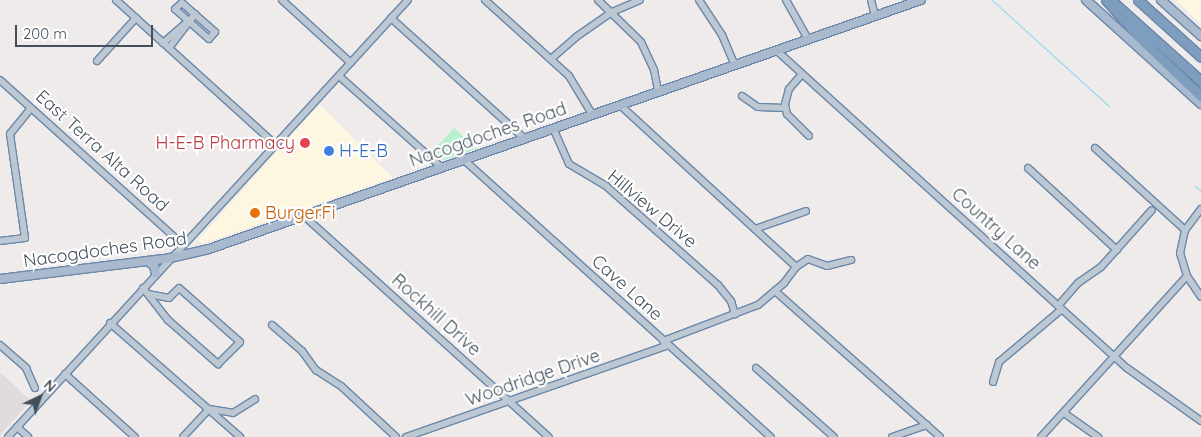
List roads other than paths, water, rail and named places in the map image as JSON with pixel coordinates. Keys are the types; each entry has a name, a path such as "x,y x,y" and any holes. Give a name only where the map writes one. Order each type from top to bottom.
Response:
{"highway":[{"path":"1106,0 1144,42 1201,96"},
{"path":"1111,0 1201,81"},
{"path":"1138,0 1201,57"}],"main road":[{"path":"1086,0 1201,104"},
{"path":"1160,0 1201,36"},
{"name":"Nacogdoches Road","path":"0,279 170,258 209,249 917,1"},
{"path":"148,261 154,266 156,274"}],"street":[{"path":"116,0 277,146"},
{"path":"282,0 351,63"},
{"path":"485,0 551,59 580,89 592,114"},
{"path":"598,0 612,12 646,51 658,92"},
{"path":"551,59 576,37 612,12 640,0"},
{"path":"699,0 722,35 735,65"},
{"path":"786,0 808,40"},
{"path":"871,0 875,16"},
{"path":"8,437 170,258 277,146 404,1"},
{"path":"182,3 215,32 209,39 188,21 175,9 182,3"},
{"path":"163,43 179,31 194,14"},
{"path":"97,62 136,18"},
{"path":"391,18 524,138"},
{"path":"200,32 206,25"},
{"path":"169,48 179,31"},
{"name":"Country Lane","path":"776,50 1114,356 1201,422"},
{"path":"802,74 788,89 785,108 791,119 809,136"},
{"path":"339,76 441,167"},
{"name":"East Terra Alta Road","path":"0,80 183,245"},
{"path":"742,96 758,107 785,108"},
{"path":"620,105 796,267 808,259 827,266 850,260"},
{"path":"0,241 25,238 10,139 14,126 31,108"},
{"name":"Hillview Drive","path":"553,128 569,164 606,186 718,285 731,301 735,314"},
{"path":"1095,148 1185,230"},
{"name":"Cave Lane","path":"463,159 771,437"},
{"path":"1028,168 1117,250"},
{"path":"1201,209 1185,230 1180,253 1187,276 1201,297"},
{"path":"993,382 999,362 1060,307 1078,283 1096,272 1152,210"},
{"path":"755,229 806,211"},
{"name":"Rockhill Drive","path":"303,215 549,437"},
{"name":"Woodridge Drive","path":"406,437 666,343 758,306 775,291 796,267"},
{"path":"1042,437 1187,276"},
{"path":"143,288 168,320 218,364 240,342 179,288 169,298 149,294"},
{"path":"775,291 940,437"},
{"path":"110,323 240,437"},
{"path":"272,325 302,351 316,370 340,386 396,437"},
{"path":"0,344 26,368 35,388"},
{"path":"756,368 834,437"},
{"path":"65,374 135,437"},
{"path":"209,409 233,413 254,400"},
{"path":"182,437 209,409"},
{"path":"1064,413 1098,437"},
{"path":"892,437 927,425"},
{"path":"17,426 28,437"}],"waterway":[{"path":"992,0 1109,106"},
{"path":"1195,186 1201,191"}],"place":[{"name":"H-E-B Pharmacy","path":"305,143"},
{"name":"H-E-B","path":"329,151"},
{"name":"BurgerFi","path":"255,213"}]}
